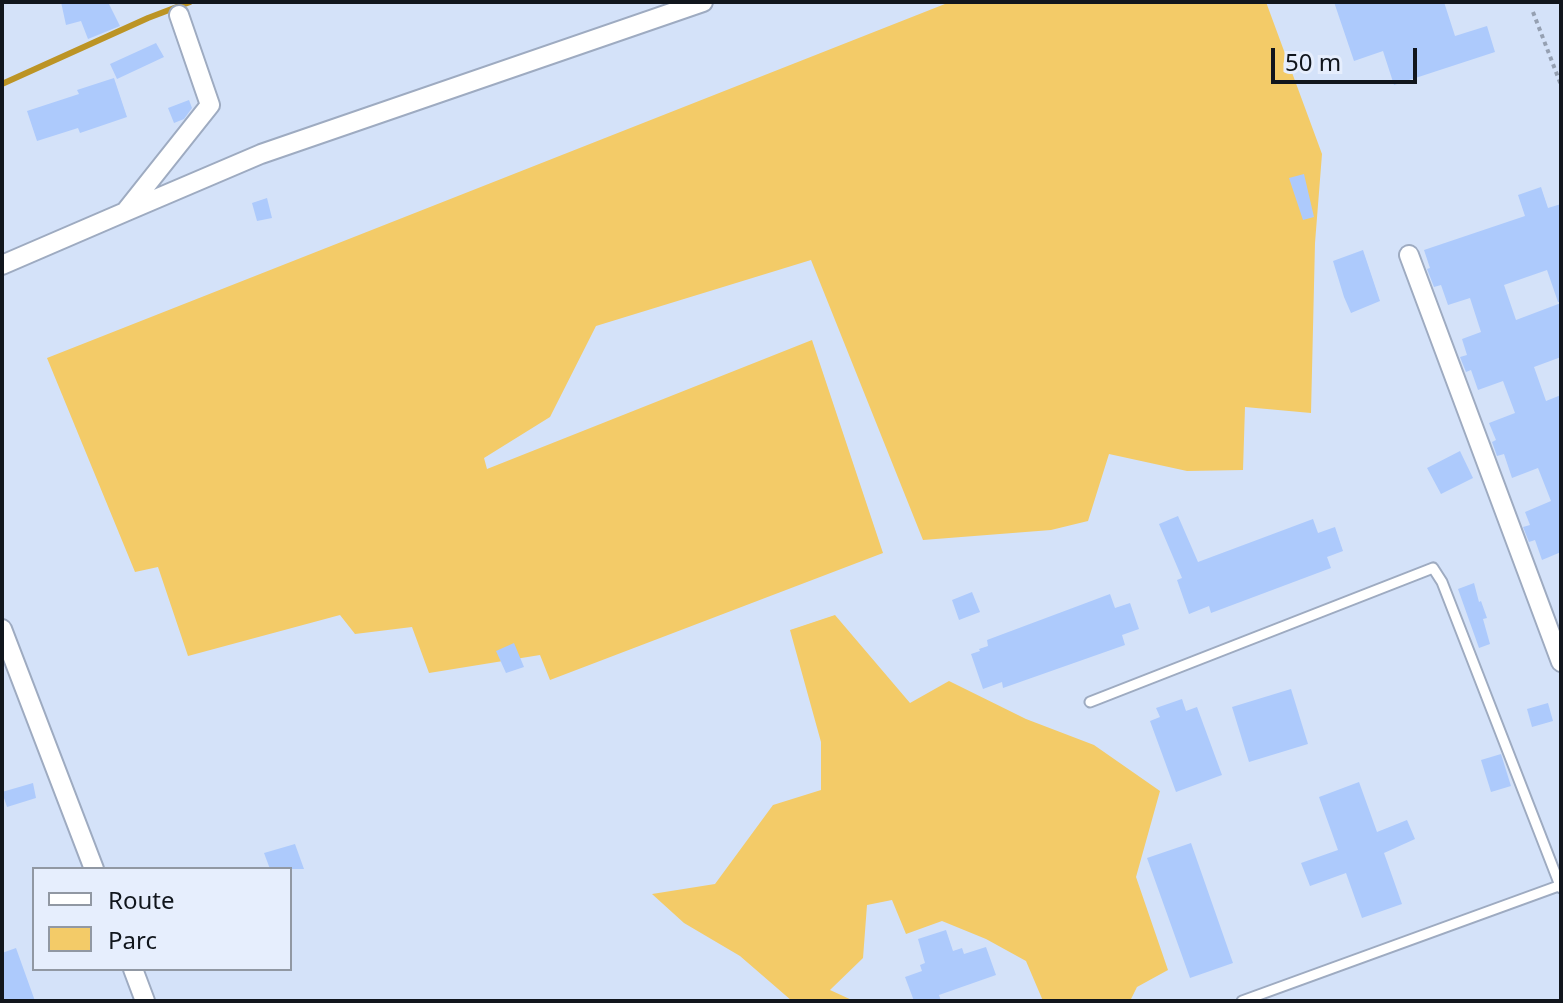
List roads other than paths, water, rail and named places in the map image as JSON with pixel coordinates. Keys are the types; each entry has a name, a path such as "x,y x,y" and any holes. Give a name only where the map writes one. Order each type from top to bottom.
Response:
{"street":[{"path":"2,265 261,154 703,2"},
{"path":"125,212 210,105 179,15"},
{"path":"1409,255 1561,662"},
{"path":"2,629 93,867"},
{"path":"134,971 145,1001"}],"lane":[{"path":"1090,702 1433,568 1442,582 1561,886 1242,1001"}],"waterway":[{"path":"2,84 190,2"}]}
